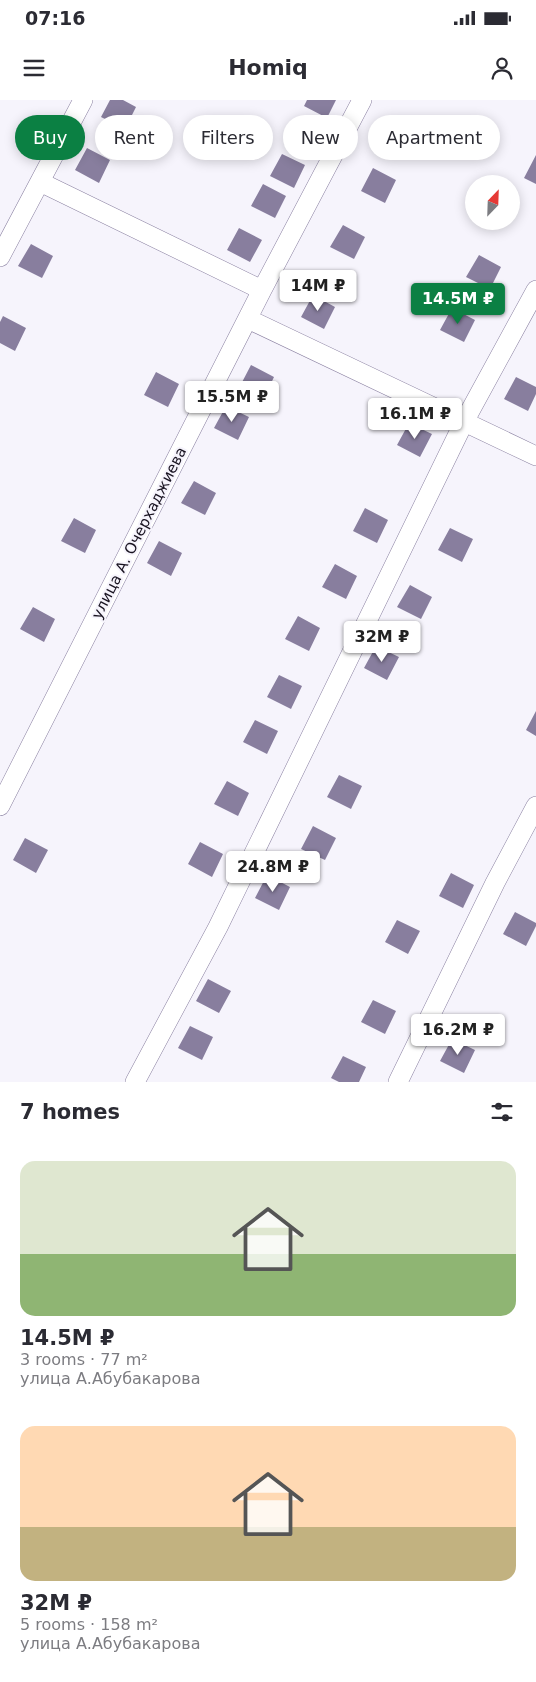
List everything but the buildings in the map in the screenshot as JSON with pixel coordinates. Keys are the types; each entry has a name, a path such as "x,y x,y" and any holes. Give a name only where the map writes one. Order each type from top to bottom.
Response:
{"street":[{"path":"0,257 83,100"},
{"name":"улица А. Очерхаджиева","path":"0,806 262,290 362,100"},
{"path":"40,182 262,290"},
{"path":"136,1082 218,927 464,422 536,290"},
{"path":"248,319 536,456"},
{"path":"398,1082 495,883 536,806"}]}
